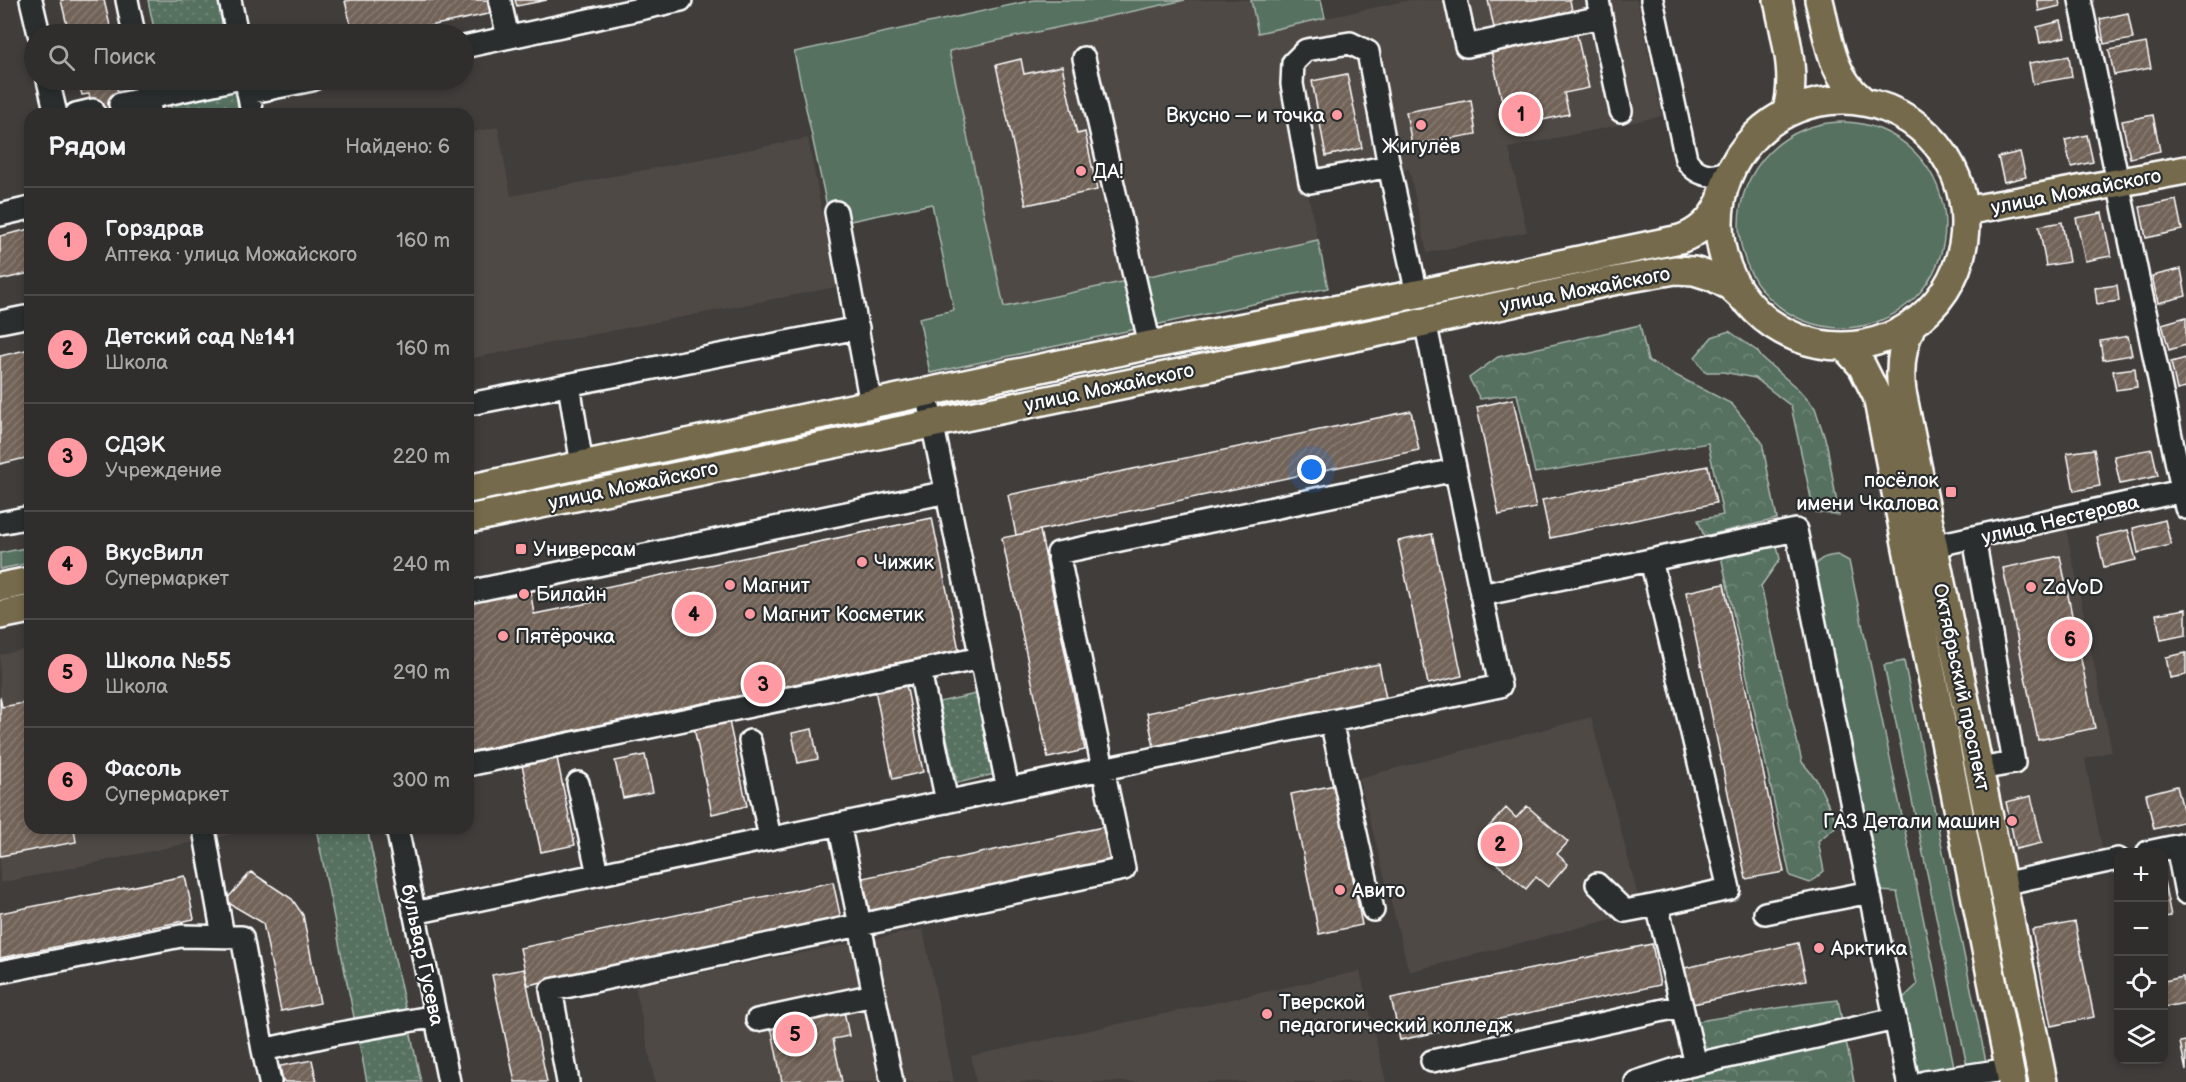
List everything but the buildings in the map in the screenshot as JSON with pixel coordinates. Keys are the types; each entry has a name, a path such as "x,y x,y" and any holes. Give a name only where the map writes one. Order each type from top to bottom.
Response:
{"main road":[{"path":"1778,0 1791,75 1790,97 1786,113"},
{"path":"1819,0 1837,70 1848,87 1862,100"},
{"path":"1862,100 1897,112 1928,134 1944,153 1956,175 1965,211 1963,248 1950,283 1933,307 1911,327 1884,339 1844,346 1819,344 1794,337 1762,317 1744,299 1732,278 1723,254 1719,230 1719,204 1731,169 1754,137 1786,113 1823,101 1862,100"},
{"name":"улица Можайского","path":"1965,211 2186,170"},
{"name":"улица Можайского","path":"474,488 1150,345 1417,294 1680,239 1701,229 1712,218 1719,204"},
{"name":"улица Можайского","path":"474,518 1675,270 1694,271 1713,277 1730,286 1744,299"},
{"name":"Октябрьский проспект","path":"1911,327 1902,355 1901,384 2043,1082"},
{"name":"Октябрьский проспект","path":"1844,346 1862,366 1877,396 2011,1075"},
{"path":"0,587 24,582"},
{"path":"0,615 24,610"}],"street":[{"path":"31,0 37,24"},
{"path":"127,0 132,24"},
{"path":"230,0 235,24"},
{"path":"474,45 681,0"},
{"path":"1456,0 1466,46 1600,9 1621,111"},
{"path":"1652,0 1684,154 1692,168 1701,174 1711,176 1731,169"},
{"path":"2080,0 2117,184 2185,496"},
{"path":"500,2 508,37"},
{"path":"1389,166 1310,182 1292,84 1293,63 1305,50 1350,43 1368,52 1389,166 1417,294"},
{"path":"1084,58 1150,345"},
{"path":"50,90 55,108"},
{"path":"120,104 147,97 198,90"},
{"path":"244,90 250,108"},
{"path":"0,214 24,209"},
{"path":"836,212 871,404"},
{"path":"0,322 24,317"},
{"path":"414,912 1500,686 1425,321"},
{"path":"475,403 858,328"},
{"path":"569,386 582,465"},
{"path":"926,393 1008,789"},
{"path":"568,1082 551,990 1124,869 1058,553 1455,470"},
{"path":"474,591 947,492"},
{"name":"улица Нестерова","path":"1933,546 2185,496"},
{"path":"0,523 24,518"},
{"path":"1481,595 1796,530 1908,1082"},
{"path":"1974,538 2014,763 1979,770"},
{"path":"1597,884 1625,911 1729,889 1651,560"},
{"path":"474,764 981,658"},
{"path":"920,671 947,802"},
{"path":"1331,721 1373,910"},
{"path":"750,741 770,838"},
{"path":"578,783 598,874"},
{"path":"839,824 892,1082"},
{"name":"бульвар Гусева","path":"398,834 449,1082"},
{"path":"205,835 223,936"},
{"path":"2181,845 2186,892"},
{"path":"2002,884 2114,860"},
{"path":"1765,913 1870,892"},
{"path":"1657,905 1695,1064"},
{"path":"0,972 181,936 242,937 270,1082"},
{"path":"757,1020 874,995"},
{"path":"1432,1061 1682,1006"},
{"path":"263,1050 335,1034 436,1016"},
{"path":"1636,1082 1695,1064 1895,1020"},
{"path":"1925,1082 2011,1075"}],"shaded area":[{"path":"1185,0 1251,0 1259,32 1410,0 1637,0 1662,116 1509,148 1527,232 1427,253 1409,169 1307,190 1318,240 1004,308 949,50"},
{"path":"498,127 511,196 808,138 836,287 474,358 474,132"},
{"path":"2066,528 2112,751 2085,759 2103,853 2009,873 1946,558"},
{"path":"24,649 24,834 233,834 0,883 0,655"},
{"path":"1591,717 1642,911 1409,972 1359,778"},
{"path":"923,929 954,1082 655,1082 635,986"},
{"name":"Тверской педагогический колледж","path":"1360,971 1386,1082 976,1082 971,1056"}],"green space":[{"path":"148,0 218,0 222,24 153,24"},
{"path":"1034,0 1185,0 949,51 1004,307 1318,240 1328,288 930,373 919,318 954,310 932,204 831,225 794,52"},
{"path":"1251,0 1321,0 1325,18 1258,33"},
{"path":"237,90 241,108 171,108 170,103"},
{"path":"1832,122 1852,122 1872,126 1891,134 1915,152 1933,176 1941,195 1945,225 1941,255 1933,274 1915,298 1891,316 1872,324 1852,328 1832,328 1812,324 1793,316 1777,305 1762,290 1751,274 1743,255 1739,235 1739,215 1743,195 1751,176 1762,160 1777,145 1793,134 1812,126"},
{"path":"1640,325 1648,361 1732,404 1762,442 1777,519 1704,536 1698,520 1723,515 1708,443 1535,473 1517,394 1480,399 1469,378 1498,357"},
{"path":"1729,331 1757,351 1815,408 1827,445 1839,515 1814,512 1791,406 1755,378 1723,372 1705,372 1695,357 1712,337"},
{"path":"1777,546 1780,559 1761,586 1802,762 1816,779 1838,825 1818,841 1824,871 1810,883 1790,876 1721,556"},
{"path":"24,548 24,564 0,569 0,553"},
{"path":"1838,555 1849,561 1955,1071 1917,1076 1901,1000 1917,985 1897,892 1878,891 1812,573 1821,559"},
{"path":"1904,661 1986,1062 1967,1066 1884,665"},
{"path":"981,693 999,773 957,783 939,702"},
{"path":"317,834 368,834 421,1082 367,1082"},
{"path":"1838,1000 1854,1082 1691,1082 1674,1025"}],"place":[{"name":"Горздрав","path":"1521,114"},
{"name":"Вкусно — и точка","path":"1337,115"},
{"name":"Жигулёв","path":"1421,125"},
{"name":"ДА!","path":"1081,171"},
{"name":"посёлок имени Чкалова","path":"1951,492"},
{"name":"Универсам","path":"521,549"},
{"name":"Чижик","path":"862,562"},
{"name":"Магнит","path":"730,585"},
{"name":"ZaVoD","path":"2031,587"},
{"name":"Билайн","path":"524,594"},
{"name":"ВкусВилл","path":"694,614"},
{"name":"Магнит Косметик","path":"750,614"},
{"name":"Пятёрочка","path":"503,636"},
{"name":"Фасоль","path":"2070,639"},
{"name":"СДЭК","path":"763,684"},
{"name":"ГАЗ Детали машин","path":"2012,821"},
{"name":"Детский сад №141","path":"1500,844"},
{"name":"Авито","path":"1340,890"},
{"name":"Арктика","path":"1819,948"},
{"name":"Тверской педагогический колледж","path":"1267,1014"},
{"name":"Школа №55","path":"795,1034"}]}
